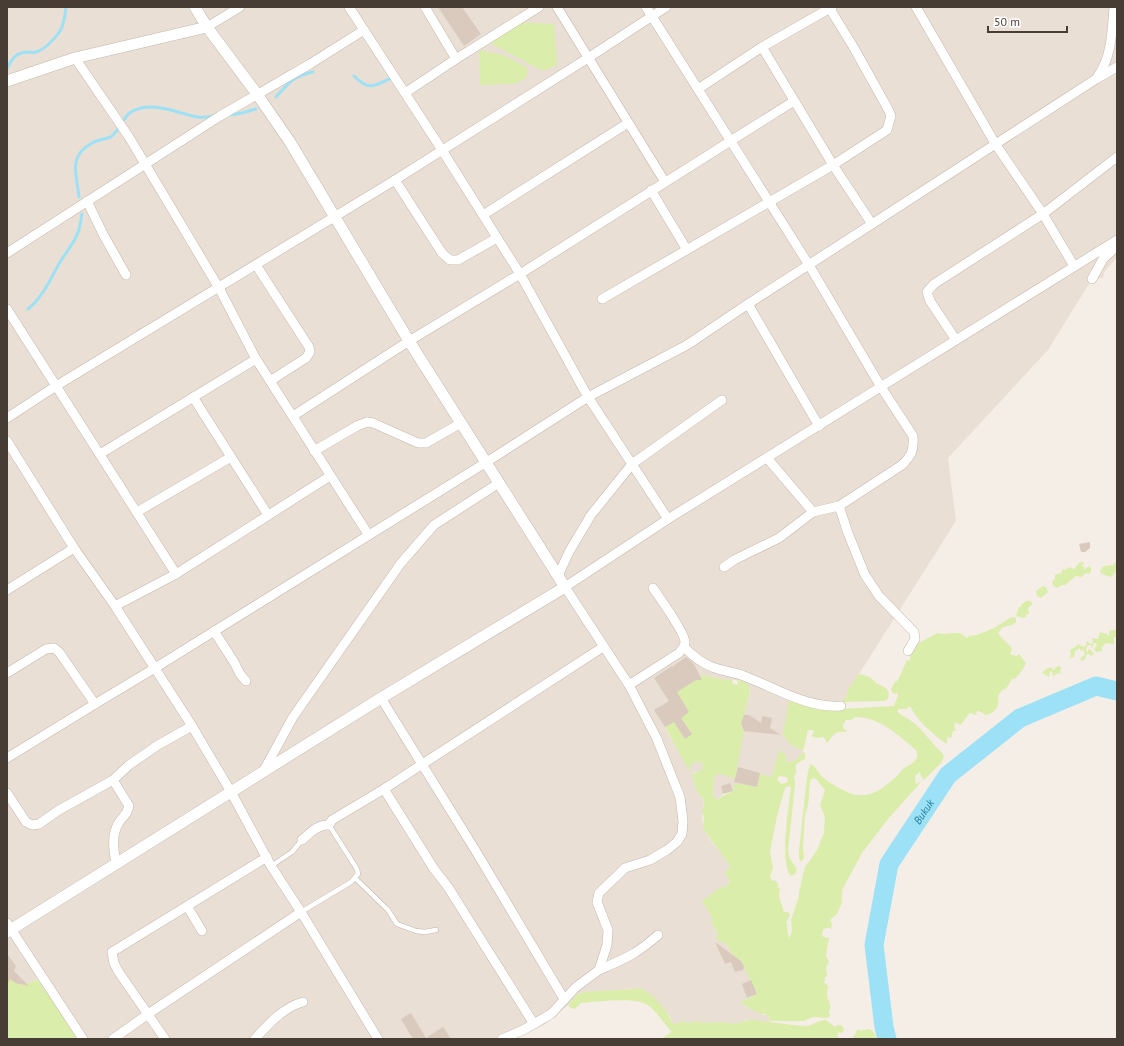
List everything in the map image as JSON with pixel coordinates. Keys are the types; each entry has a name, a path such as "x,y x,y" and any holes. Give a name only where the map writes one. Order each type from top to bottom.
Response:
{"street":[{"path":"195,7 208,28 257,94 290,142 409,341 603,647 629,685 656,738 680,797 683,821 682,834 677,842 667,850 650,860 625,868 599,893 597,902 608,930 607,945 599,970"},
{"path":"7,81 75,58 208,28 240,7"},
{"path":"349,7 520,274 588,397 668,519"},
{"path":"425,7 456,59"},
{"path":"405,93 539,7"},
{"path":"557,7 665,182"},
{"path":"646,7 809,265 881,387 913,436 914,443 911,456 902,465 839,506 814,512 779,538 734,560 724,567"},
{"path":"7,418 56,386 335,218 666,7"},
{"path":"916,7 996,145 1043,214 1074,266"},
{"path":"1096,79 1104,67 1108,56 1115,7"},
{"path":"602,299 833,165 887,130 891,116 831,8 762,47 698,89"},
{"path":"7,253 220,116 310,64 364,30"},
{"path":"762,47 833,165 872,224"},
{"path":"75,58 129,137 219,288 256,359 368,534"},
{"path":"7,758 155,668 588,397 688,345 748,304 1096,79 1117,67"},
{"path":"292,416 409,341 520,274 794,101"},
{"path":"483,216 628,123"},
{"path":"956,340 930,301 927,292 930,288 1043,214 1117,156"},
{"path":"395,180 442,253 450,260 458,260 497,238"},
{"path":"651,190 687,250"},
{"path":"85,202 126,275"},
{"path":"83,1039 8,928 116,864 381,698 565,587 668,519 1117,240"},
{"path":"1092,279 1103,259 1117,246"},
{"path":"256,265 309,347 310,352 306,358 270,381"},
{"path":"748,304 818,426"},
{"path":"7,309 176,574"},
{"path":"100,454 256,359"},
{"path":"193,397 268,515"},
{"path":"558,576 569,552 591,515 632,464 722,400"},
{"path":"314,451 357,426 367,422 373,423 418,443 426,443 461,424"},
{"path":"7,441 74,548 115,606 192,726 231,792 271,866 301,912 378,1039"},
{"path":"137,512 231,456"},
{"path":"767,458 814,512"},
{"path":"115,606 176,574 330,476"},
{"path":"263,772 293,717 402,564 434,526 499,483"},
{"path":"839,506 865,575 878,596 914,632 915,639 908,651"},
{"path":"7,590 74,548"},
{"path":"629,685 679,653 684,647 685,641 682,632 654,588"},
{"path":"214,631 240,674 246,681"},
{"path":"302,840 319,826 324,824 329,825 332,820 384,789 603,647"},
{"path":"684,647 696,658 711,666 744,676 784,694 814,703 841,706"},
{"path":"7,673 46,649 54,648 59,652 95,704"},
{"path":"381,698 477,852 564,999"},
{"path":"7,793 26,822 32,825 39,824 59,810 113,780 129,765 158,745 192,726"},
{"path":"113,780 129,806 126,816 118,822 115,831 113,842 116,864"},
{"path":"384,789 434,869 448,887 534,1024"},
{"path":"165,1039 118,972 114,964 112,952 267,857"},
{"path":"187,906 202,931"},
{"path":"113,1039 301,912"},
{"path":"502,1039 551,1014 576,987 599,970 620,962 639,951 658,935"},
{"path":"255,1039 279,1016 303,1002"}],"lane":[{"path":"301,912 351,882 358,874 357,869 329,825"},
{"path":"271,866 292,852 302,840"},
{"path":"356,878 388,910 397,924 416,931 425,932 436,930"}],"shaded area":[{"path":"7,7 1117,7 1117,257 1105,271 1103,278 1092,279 1048,350 948,458 956,521 848,689 846,697 841,702 841,709 833,711 794,698 789,701 785,727 792,745 803,751 801,755 797,757 797,761 786,762 780,750 772,777 760,776 758,779 723,794 718,800 713,795 714,774 719,772 735,779 742,728 741,723 750,694 747,684 740,680 726,680 703,675 685,723 665,728 689,770 691,764 700,761 702,764 702,771 691,773 694,784 704,802 702,821 704,830 728,862 730,869 729,884 723,888 721,887 702,901 713,919 711,921 718,935 715,937 724,942 732,954 741,961 757,994 747,998 745,1007 754,1009 763,1015 767,1015 771,1022 745,1020 737,1024 721,1022 703,1023 699,1021 675,1024 672,1023 670,1016 640,988 583,992 578,994 568,1005 544,1025 514,1039 78,1039 72,1031 71,1025 43,990 39,981 36,980 25,984 16,984 7,975"}],"green space":[{"path":"518,22 554,24 557,65 543,71 488,42"},
{"path":"479,50 504,55 528,68 526,78 514,84 480,85"},
{"path":"1117,560 1116,571 1111,577 1100,572 1104,566 1113,565"},
{"path":"1079,563 1084,563 1082,566 1084,567 1084,570 1089,566 1091,568 1089,574 1085,573 1081,577 1076,576 1065,585 1057,588 1053,585 1052,581 1055,579 1055,575 1061,573 1063,569 1066,570 1069,567 1074,569"},
{"path":"1043,586 1046,587 1048,592 1041,598 1037,596 1036,591"},
{"path":"1026,601 1030,601 1033,604 1028,608 1029,614 1026,614 1026,617 1024,618 1016,616 1019,607 1021,607 1021,605"},
{"path":"1010,618 1016,618 1016,622 1012,625 1003,627 998,633 1012,649 1010,654 1016,656 1019,654 1026,663 1016,678 1012,679 1006,689 1002,690 998,696 998,705 995,710 986,715 979,711 977,711 976,715 970,713 960,725 955,722 954,728 957,730 953,731 951,739 950,737 947,738 947,744 926,727 916,716 910,706 906,709 899,709 897,711 919,728 944,757 941,763 924,780 920,772 915,776 916,784 922,781 888,819 862,853 842,890 842,902 837,914 830,920 832,924 831,929 826,928 823,930 822,936 826,938 829,937 826,956 829,962 826,967 827,976 825,977 824,982 828,986 827,994 830,1004 830,1016 827,1018 813,1017 804,1021 771,1021 767,1015 745,1006 741,1002 757,994 741,961 732,954 724,942 719,941 715,937 718,935 711,921 713,919 702,901 722,886 723,888 729,884 730,881 724,872 730,869 728,862 704,830 704,817 702,811 704,802 697,791 691,773 696,773 703,769 702,764 700,761 691,764 689,771 665,727 674,722 685,723 681,718 689,712 677,692 703,675 733,680 732,683 736,685 739,683 736,680 742,681 748,685 750,692 741,723 742,728 744,729 735,779 719,773 717,776 714,775 713,795 718,800 722,796 734,790 733,786 739,784 757,787 760,774 772,777 779,750 786,755 786,762 796,761 797,757 801,755 803,751 791,744 783,734 789,701 794,698 833,711 841,709 894,706 898,695 897,693 893,694 891,689 898,680 907,660 910,661 915,645 918,645 937,633 960,633 967,638 994,628","holes":["855,717 873,720 881,723 916,750 917,756 910,765 904,768 896,777 880,790 863,795 849,793 834,785 823,777 815,767 810,764 807,777 799,851 799,858 801,862 804,858 803,847 805,814 808,807 810,783 811,779 815,778 825,790 820,805 825,817 824,833 816,852 805,867 798,899 791,920 792,931 789,939 788,925 786,922 790,915 788,912 784,912 779,896 780,889 775,880 772,881 770,877 773,867 770,852 777,816 785,788 789,786 791,787 785,847 787,870 791,876 795,874 797,869 790,859 788,851 795,784 794,776 796,773 796,764 805,759 805,754 803,751 808,730 813,730 814,732 811,736 817,738 824,737 827,743 834,734 847,731 843,728 846,720 851,720","779,776 786,777 788,779 787,783 781,784 777,779"]},
{"path":"1117,628 1117,636 1113,638 1114,644 1106,643 1102,647 1102,651 1096,652 1094,648 1097,646 1096,643 1094,643 1092,648 1091,645 1087,646 1086,649 1087,653 1089,649 1094,653 1092,656 1088,654 1082,661 1080,659 1085,654 1084,651 1080,650 1080,648 1075,651 1074,657 1069,659 1071,656 1070,650 1077,646 1076,645 1080,644 1079,645 1084,647 1088,641 1090,644 1093,643 1092,638 1098,639 1100,632 1107,634 1109,637 1109,632"},
{"path":"1059,665 1061,668 1061,674 1058,673 1054,676 1052,675 1053,672 1050,671 1049,677 1042,673 1050,667 1054,670"},
{"path":"859,674 869,677 877,684 887,689 889,693 888,699 884,701 841,702 846,697 848,689"},
{"path":"7,975 16,984 23,985 36,980 39,982 42,985 43,990 48,993 60,1008 60,1013 71,1025 72,1031 78,1039 7,1039"},
{"path":"640,988 659,1002 667,1012 672,1023 675,1024 684,1021 687,1023 699,1021 703,1023 721,1022 737,1024 744,1021 753,1020 806,1026 826,1020 835,1027 841,1025 844,1029 843,1032 839,1032 837,1036 840,1039 661,1039 672,1032 649,1006 643,1003 636,1001 616,1000 581,1003 575,1009 568,1005 578,994 583,992"},
{"path":"857,1029 861,1031 863,1029 864,1031 866,1029 872,1030 876,1036 876,1039 852,1039"}],"building":[{"path":"438,7 462,7 481,34 464,46"},
{"path":"1090,542 1090,548 1085,552 1081,552 1079,544"},
{"path":"686,657 694,664 702,680 696,680 677,692 689,712 681,718 692,734 685,739 674,722 665,727 654,710 669,701 654,678"},
{"path":"744,715 749,715 761,723 762,716 772,718 770,728 781,735 744,731 741,723"},
{"path":"738,767 760,773 757,787 734,782"},
{"path":"730,783 733,791 723,794 721,786"},
{"path":"715,942 741,961 744,966 743,970 735,972 731,962 725,964"},
{"path":"7,954 16,966 14,971 29,986 15,983 10,979 7,986"},
{"path":"751,980 757,994 747,998 742,984"},
{"path":"411,1013 426,1038 443,1027 451,1039 413,1039 401,1019"}],"waterway":[{"path":"7,69 16,55 39,51 52,41 61,29 66,7"},
{"path":"276,97 296,78 313,72"},
{"path":"354,76 363,84 371,86 389,79"},
{"path":"79,197 75,167 79,154 84,148 92,143 112,136 125,117 131,112 147,107 155,107 173,110 197,117 215,116"},
{"path":"229,115 256,109"},
{"path":"28,309 38,299 73,242 79,230 82,214"},
{"name":"Bukuk","path":"887,1039 884,1027 874,945 889,864 948,775 1020,718 1096,686 1117,691"}]}
